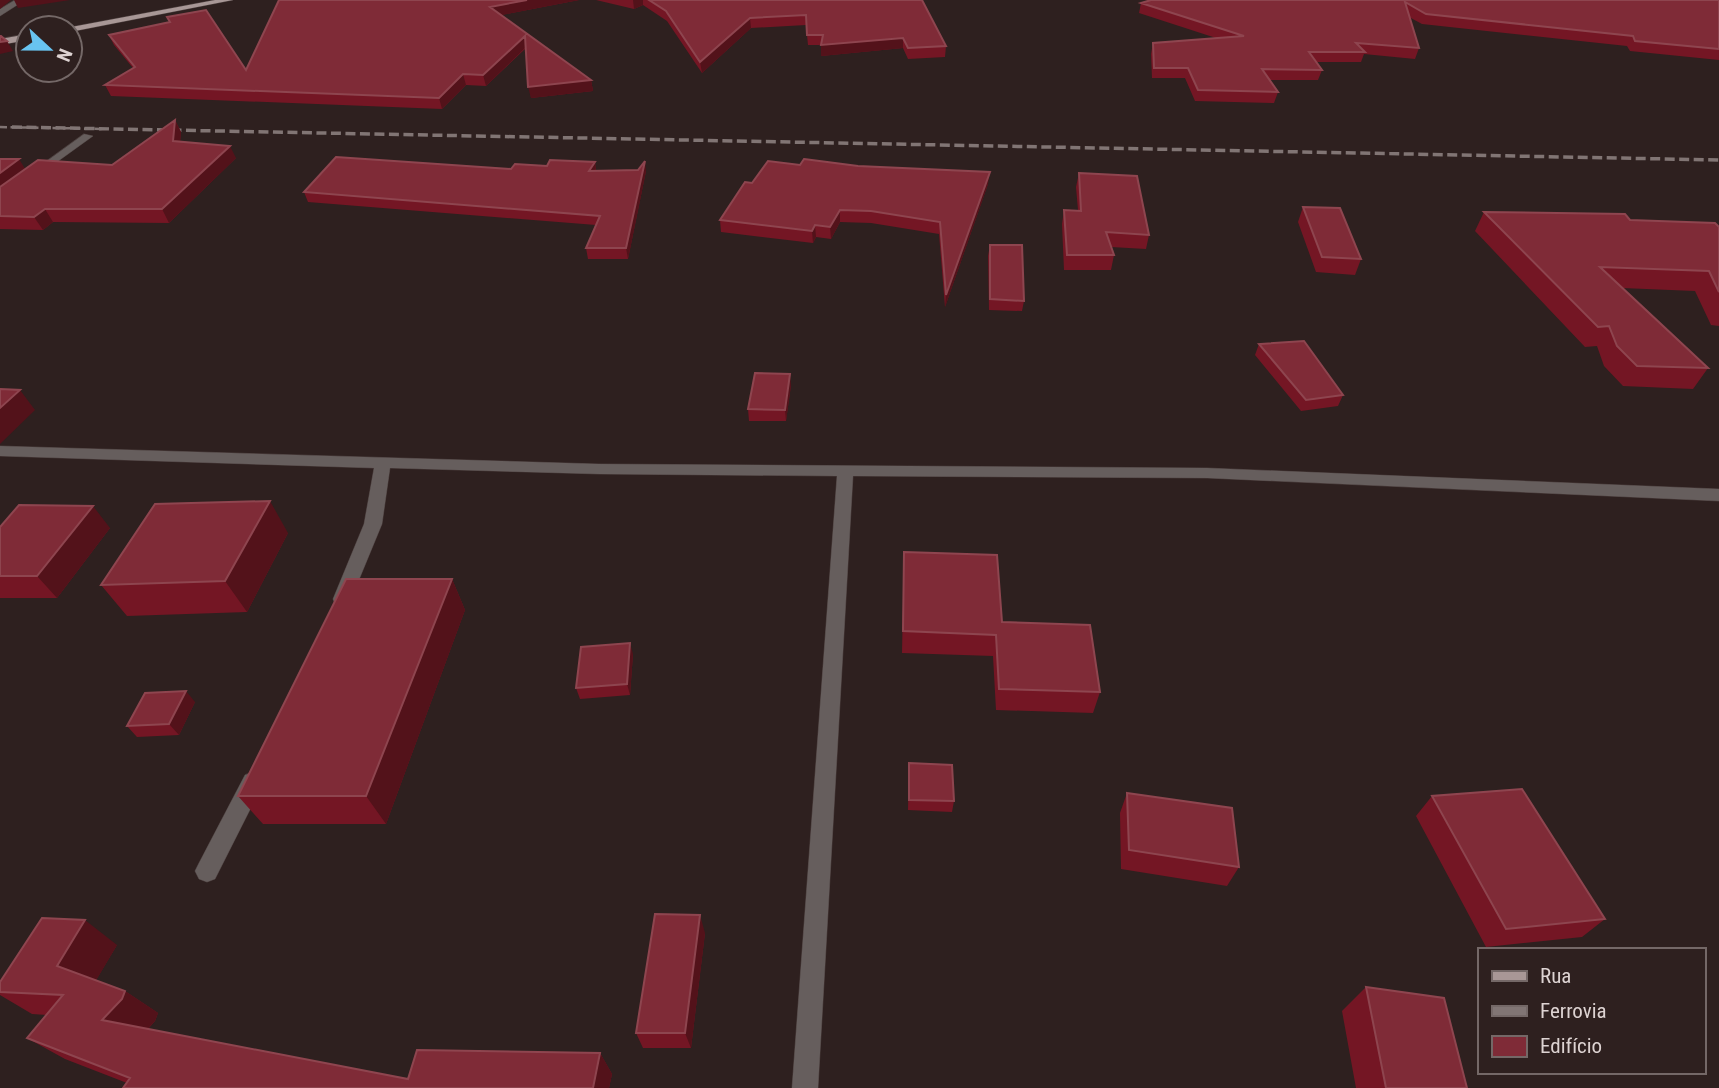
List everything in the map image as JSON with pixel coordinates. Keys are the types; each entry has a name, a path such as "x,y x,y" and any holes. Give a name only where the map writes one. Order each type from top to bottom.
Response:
{"main road":[{"path":"84,26 229,0"}],"street":[{"path":"0,13 21,0"},
{"path":"0,200 88,136"},
{"path":"0,451 383,463 845,471 1207,473 1719,495"},
{"path":"336,615 373,524 383,463"},
{"path":"805,1088 845,471"},
{"path":"207,871 263,762"}],"building":[{"path":"279,0 527,0 490,7 591,80 528,87 525,36 483,75 463,74 439,98 105,85 135,67 109,35 170,22 167,17 206,10 246,70"},
{"path":"649,0 922,0 946,46 908,48 903,38 821,45 823,35 807,35 806,15 750,18 700,62 666,11"},
{"path":"1151,0 1719,0 1719,49 1635,41 1633,36 1426,14 1405,2 1419,48 1356,43 1365,52 1309,52 1322,70 1262,69 1278,92 1198,90 1188,68 1154,68 1153,43 1244,36 1141,3"},
{"path":"175,120 173,141 230,146 162,209 45,209 34,217 0,216 0,187 38,160 112,165"},
{"path":"336,157 511,169 515,164 547,166 550,160 595,162 589,171 638,170 645,161 626,248 586,248 600,216 304,192"},
{"path":"0,159 19,159 0,173"},
{"path":"804,159 858,166 990,172 946,295 940,222 871,211 840,210 830,227 815,225 812,231 720,220 745,182 752,183 768,161 800,165"},
{"path":"1079,173 1137,176 1149,235 1106,232 1114,255 1067,255 1064,210 1081,211"},
{"path":"1303,207 1340,208 1361,259 1322,257"},
{"path":"1484,212 1625,214 1630,220 1715,223 1719,227 1719,292 1709,271 1600,267 1708,368 1637,366 1617,346 1609,326 1598,327"},
{"path":"990,245 1022,245 1024,301 990,299"},
{"path":"1304,341 1343,395 1306,400 1259,344"},
{"path":"755,373 790,374 785,410 748,409"},
{"path":"0,389 20,390 0,408"},
{"path":"270,501 225,581 101,585 155,504"},
{"path":"19,505 93,506 37,576 0,576 0,527"},
{"path":"904,552 997,555 1002,622 1090,625 1100,692 999,689 996,635 903,631"},
{"path":"346,579 452,579 366,796 238,796"},
{"path":"630,643 627,684 576,688 581,647"},
{"path":"186,691 169,724 127,726 145,693"},
{"path":"909,763 952,765 954,801 909,800"},
{"path":"1522,789 1605,919 1506,929 1432,796"},
{"path":"1127,793 1232,808 1239,867 1129,850"},
{"path":"655,914 700,915 685,1033 636,1033"},
{"path":"42,918 85,920 57,966 125,991 122,999 102,1020 408,1079 417,1050 600,1053 593,1088 123,1088 130,1078 27,1038 63,995 0,992 0,982"},
{"path":"1366,987 1444,998 1467,1088 1386,1088"}],"railway":[{"path":"0,127 103,129"},
{"path":"12,127 1719,160"}]}
